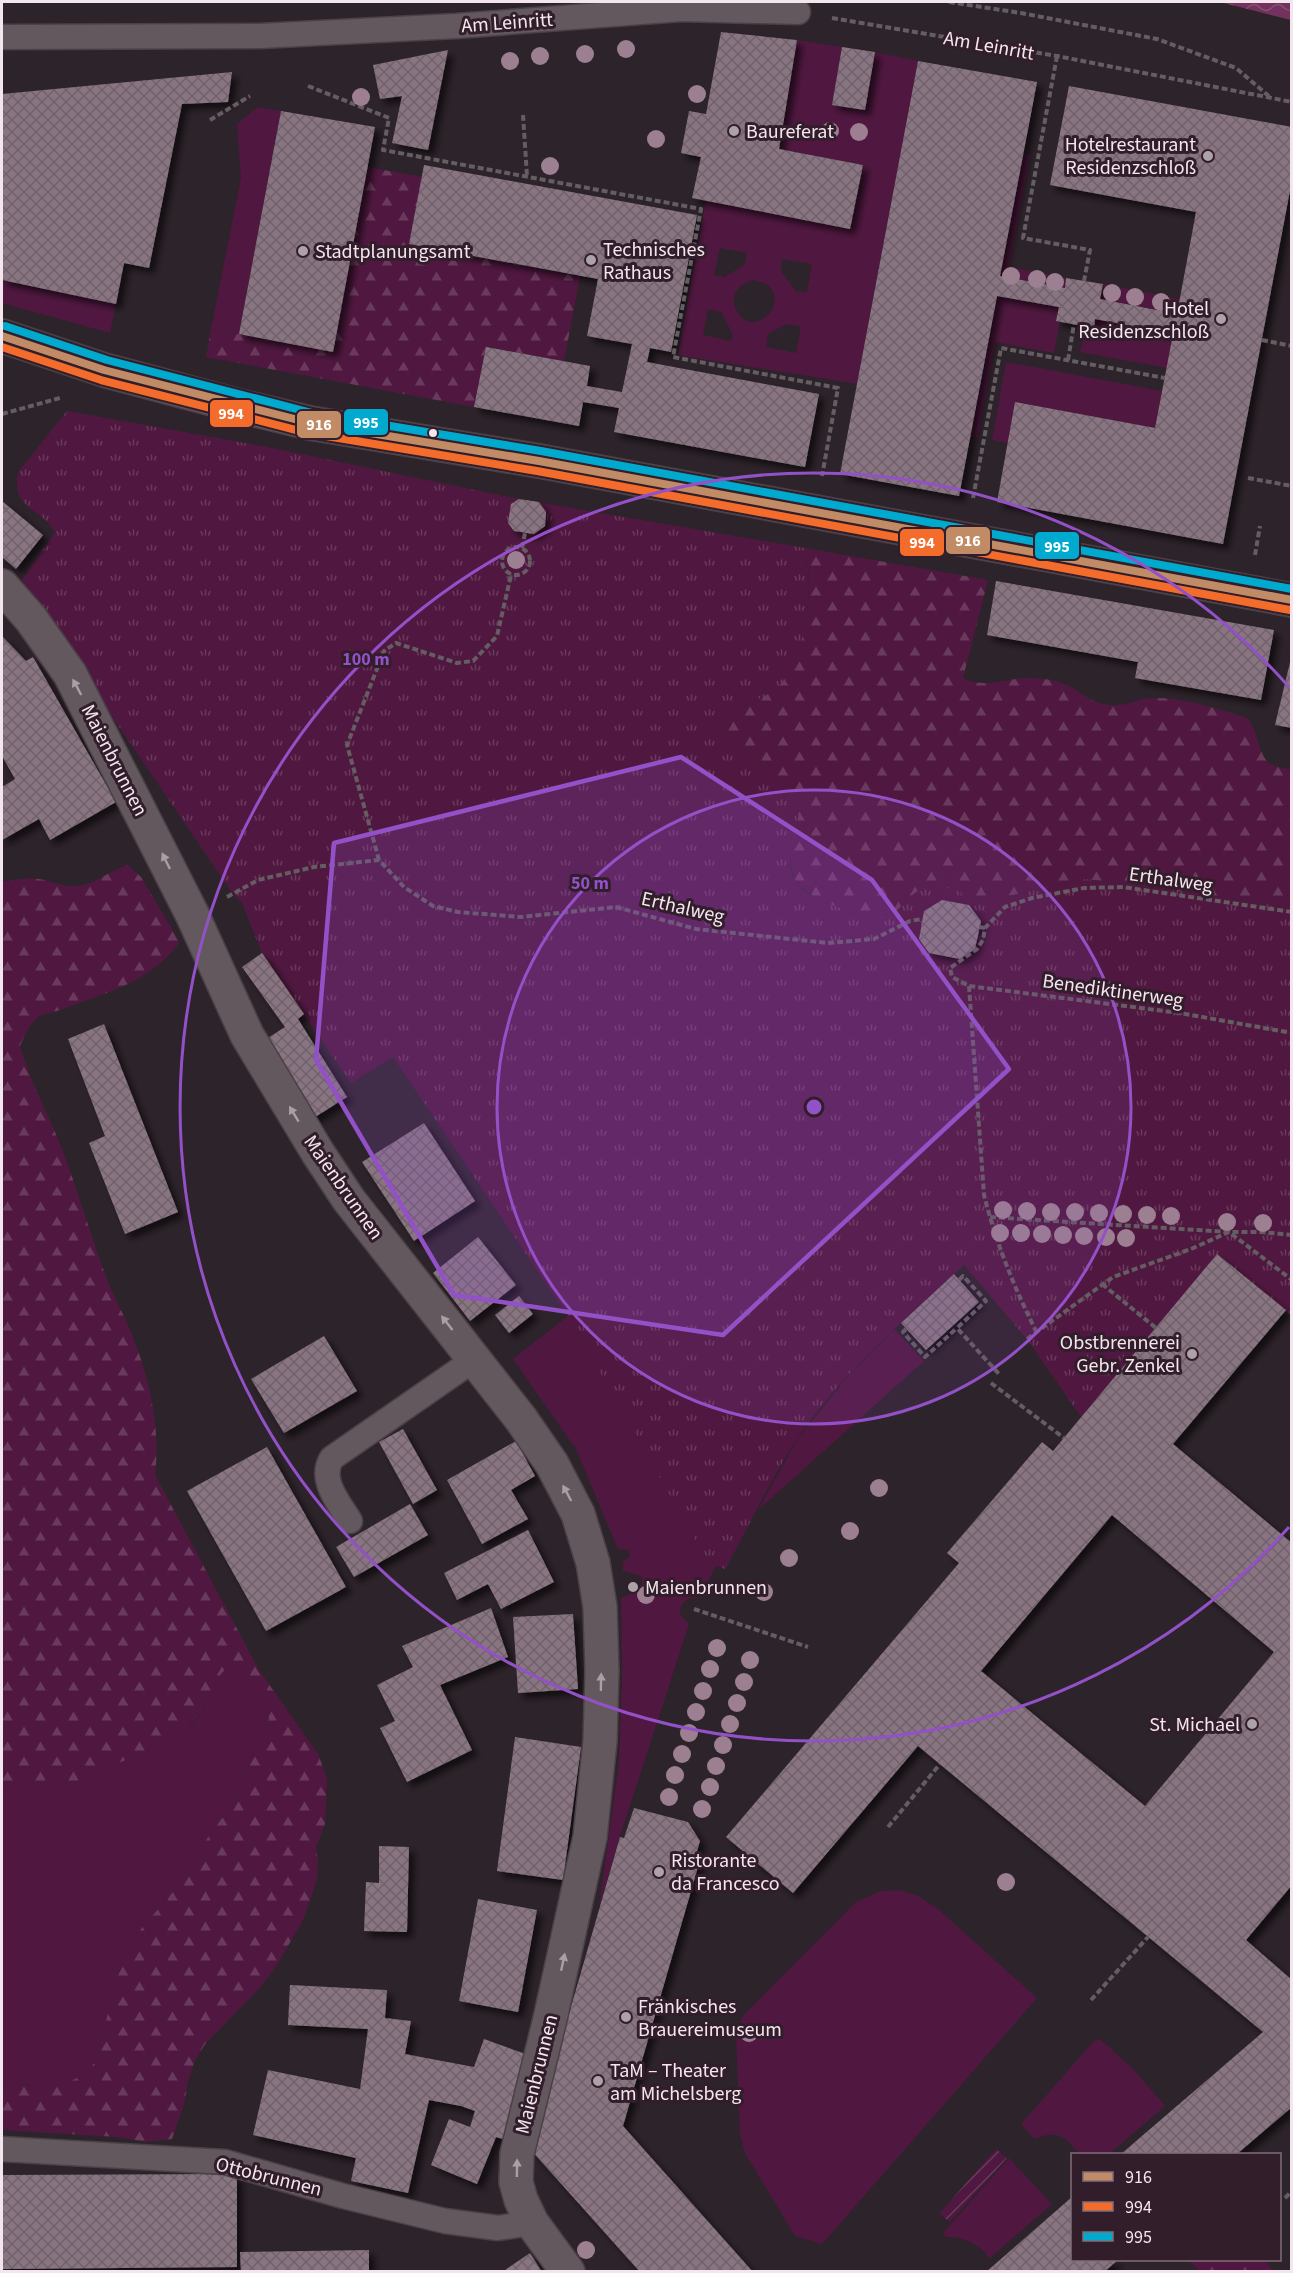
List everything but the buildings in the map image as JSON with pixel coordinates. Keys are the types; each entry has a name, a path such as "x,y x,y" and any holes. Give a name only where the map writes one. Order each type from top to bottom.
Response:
{"street":[{"path":"2,336 85,363 235,405 310,423 539,461 1292,600"},
{"name":"Maienbrunnen","path":"2,586 31,619 70,674 192,914 247,1035 318,1154 349,1200 521,1419 552,1464 578,1514 593,1563 600,1607 602,1671 600,1741 590,1837 550,2019 517,2154 516,2182 521,2200 532,2223 568,2271"}],"lane":[{"name":"Am Leinritt","path":"2,38 260,36 495,23 681,9 798,12"},
{"path":"350,1521 328,1484 327,1465 332,1458 475,1359"},
{"name":"Ottobrunnen","path":"2,2149 225,2162 343,2196 445,2221 498,2228 532,2223"}],"path":[{"path":"949,2 1157,39 1236,68 1271,98"},
{"name":"Am Leinritt","path":"798,12 1057,56 1292,102"},
{"path":"1057,56 1023,238 1090,250 1084,281"},
{"path":"308,86 390,118 383,150 701,209 673,357 838,388 815,512"},
{"path":"210,120 250,96"},
{"path":"523,115 526,176"},
{"path":"1068,360 1074,324"},
{"path":"1262,340 1292,346"},
{"path":"973,498 1001,348 1165,378"},
{"path":"2,414 60,399 85,363"},
{"path":"1248,478 1292,486"},
{"path":"1257,543 1260,526"},
{"path":"512,575 525,574 530,568 530,555 522,548 525,533"},
{"name":"Erthalweg","path":"522,548 509,549 502,557 502,565 512,575 497,636 473,661 457,663 396,643 384,651 347,745 379,860 404,887 434,906 458,912 521,917 616,907 696,929 828,943 874,939 910,921 922,919"},
{"path":"233,894 258,880 314,867 379,860"},
{"name":"Erthalweg","path":"969,986 952,977 950,968 978,949 986,928 1005,907 1032,898 1084,888 1123,887 1292,912"},
{"path":"979,927 986,928"},
{"path":"969,986 984,1195 1016,1291 1036,1331"},
{"name":"Benediktinerweg","path":"969,986 1180,1013 1292,1033"},
{"path":"990,1217 1292,1235"},
{"path":"1229,1232 1292,1280"},
{"path":"1027,1339 1113,1277 1229,1232"},
{"path":"906,1329 903,1332 926,1357 986,1301 963,1276 959,1280"},
{"path":"1102,1284 1156,1328"},
{"path":"957,1328 999,1374"},
{"path":"992,1383 1064,1438"},
{"path":"694,1609 808,1647"},
{"path":"888,1827 940,1764"},
{"path":"1091,2000 1148,1937"},
{"path":"1285,2198 1292,2191"}],"highlighted area":[{"path":"681,757 872,880 1009,1069 723,1335 454,1295 316,1060 334,843"}],"green space":[{"path":"797,40 842,47 833,105 865,110 875,52 918,61 857,384 678,355 706,201 850,228 863,165 779,149","holes":["720,248 747,253 745,264 725,277 714,275","782,259 812,264 807,292 796,291 781,271","754,280 768,285 774,294 774,303 770,312 763,319 754,322 745,320 737,311 734,300 736,291","708,309 721,312 732,333 731,341 703,335","787,324 801,327 796,353 766,347 768,334"]},
{"path":"258,107 281,111 239,334 211,329 241,178 237,124"},
{"path":"1023,153 1030,155 1009,267 1066,278 1065,288 1000,276"},
{"path":"367,167 422,177 410,244 580,276 564,361 486,347 474,407 206,357 211,329 333,352"},
{"path":"2,281 116,304 110,333 2,303"},
{"path":"1103,284 1180,299 1177,314 1100,299"},
{"path":"997,296 1059,307 1056,321 1060,322 1054,353 995,342 978,437 971,436"},
{"path":"1095,319 1173,334 1167,368 1080,352 1086,327 1094,328"},
{"path":"1006,362 1162,391 1155,428 1008,443 992,440"},
{"path":"67,411 272,448 519,499 805,548 809,582 806,620 802,639 789,673 772,692 730,714 722,729 740,747 793,789 798,807 798,823 790,868 795,882 808,894 832,905 862,916 880,918 895,912 912,895 927,887 938,886 960,891 969,905 1086,879 1291,906 1291,1315 1217,1255 1081,1417 1027,1339 964,1265 897,1326 833,1392 786,1456 725,1569 716,1566 713,1571 568,1316 393,1057 351,1083 262,953 242,903 233,894 37,606 22,580 55,532 22,500 18,493 19,471"},
{"path":"805,548 988,580 963,678 979,683 1022,678 1045,679 1063,683 1102,704 1114,706 1147,698 1176,699 1247,718 1268,762 1291,770 1291,906 1086,879 969,905 905,901 890,915 875,918 834,907 809,893 799,885 792,870 792,846 798,814 767,768 736,745 722,729 725,720 739,705 769,690 788,674 802,639 808,608 809,577"},
{"path":"128,865 141,877 179,943 155,968 126,985 40,1016 29,1027 20,1046 65,1157 108,1282 131,1332 143,1367 155,1421 155,1475 259,1670 318,1754 327,1778 325,1824 316,1847 317,1880 303,1920 277,1965 258,1990 206,2043 195,2060 172,2139 147,2142 118,2137 2,2130 2,2082 45,2085 68,2082 85,2073 95,2062 119,1972 127,1951 135,1936 191,1867 208,1837 232,1805 258,1739 269,1719 262,1697 234,1664 219,1676 204,1708 193,1723 168,1741 94,1775 73,1782 2,1785 2,881 34,879 76,886 90,883"},
{"path":"568,1316 713,1571 701,1598 689,1599 683,1603 680,1614 689,1624 599,1907 619,1763 622,1679 621,1598 642,1589 642,1576 623,1571 623,1562 630,1556 629,1550 618,1549 576,1449 513,1359"},
{"path":"894,1329 924,1361 758,1510 797,1440 847,1377"},
{"path":"234,1664 262,1697 269,1719 258,1739 232,1805 208,1837 191,1867 135,1936 127,1951 119,1972 95,2062 85,2073 68,2082 22,2085 2,2082 2,1785 73,1782 94,1775 168,1741 186,1730 200,1716 219,1676"},
{"path":"900,1890 918,1896 938,1909 1037,1998 822,2244 795,2236 745,2153 740,2135 736,2035 742,2017 856,1902 881,1891"},
{"path":"1100,2039 1134,2070 1165,2106 1110,2153 1078,2153 1069,2142 1055,2135 1034,2139 1021,2124 1094,2041"},
{"path":"996,2149 1007,2158 950,2222 939,2214"},
{"path":"1009,2158 1052,2204 990,2258 971,2242 946,2237 943,2233"},
{"path":"1189,2261 1266,2261 1271,2269 1280,2271 1200,2271"}],"water":[{"path":"1220,2 1291,2 1291,20"}],"transit line":[{"name":"995","path":"5,326 107,360 312,413 541,451 1292,589"},
{"name":"916","path":"2,336 104,370 310,423 539,461 1292,600"},
{"name":"994","path":"2,347 101,380 308,433 537,471 1290,610"}],"place":[{"name":"Baureferat","path":"734,131"},
{"name":"Hotelrestaurant Residenzschloß","path":"1208,156"},
{"name":"Stadtplanungsamt","path":"303,251"},
{"name":"Technisches Rathaus","path":"591,260"},
{"name":"Hotel Residenzschloß","path":"1221,319"},
{"name":"Obstbrennerei Gebr. Zenkel","path":"1192,1354"},
{"name":"Maienbrunnen","path":"633,1587"},
{"name":"St. Michael","path":"1252,1724"},
{"name":"Ristorante da Francesco","path":"659,1872"},
{"name":"Fränkisches Brauereimuseum","path":"626,2017"},
{"name":"TaM – Theater am Michelsberg","path":"598,2081"}]}
